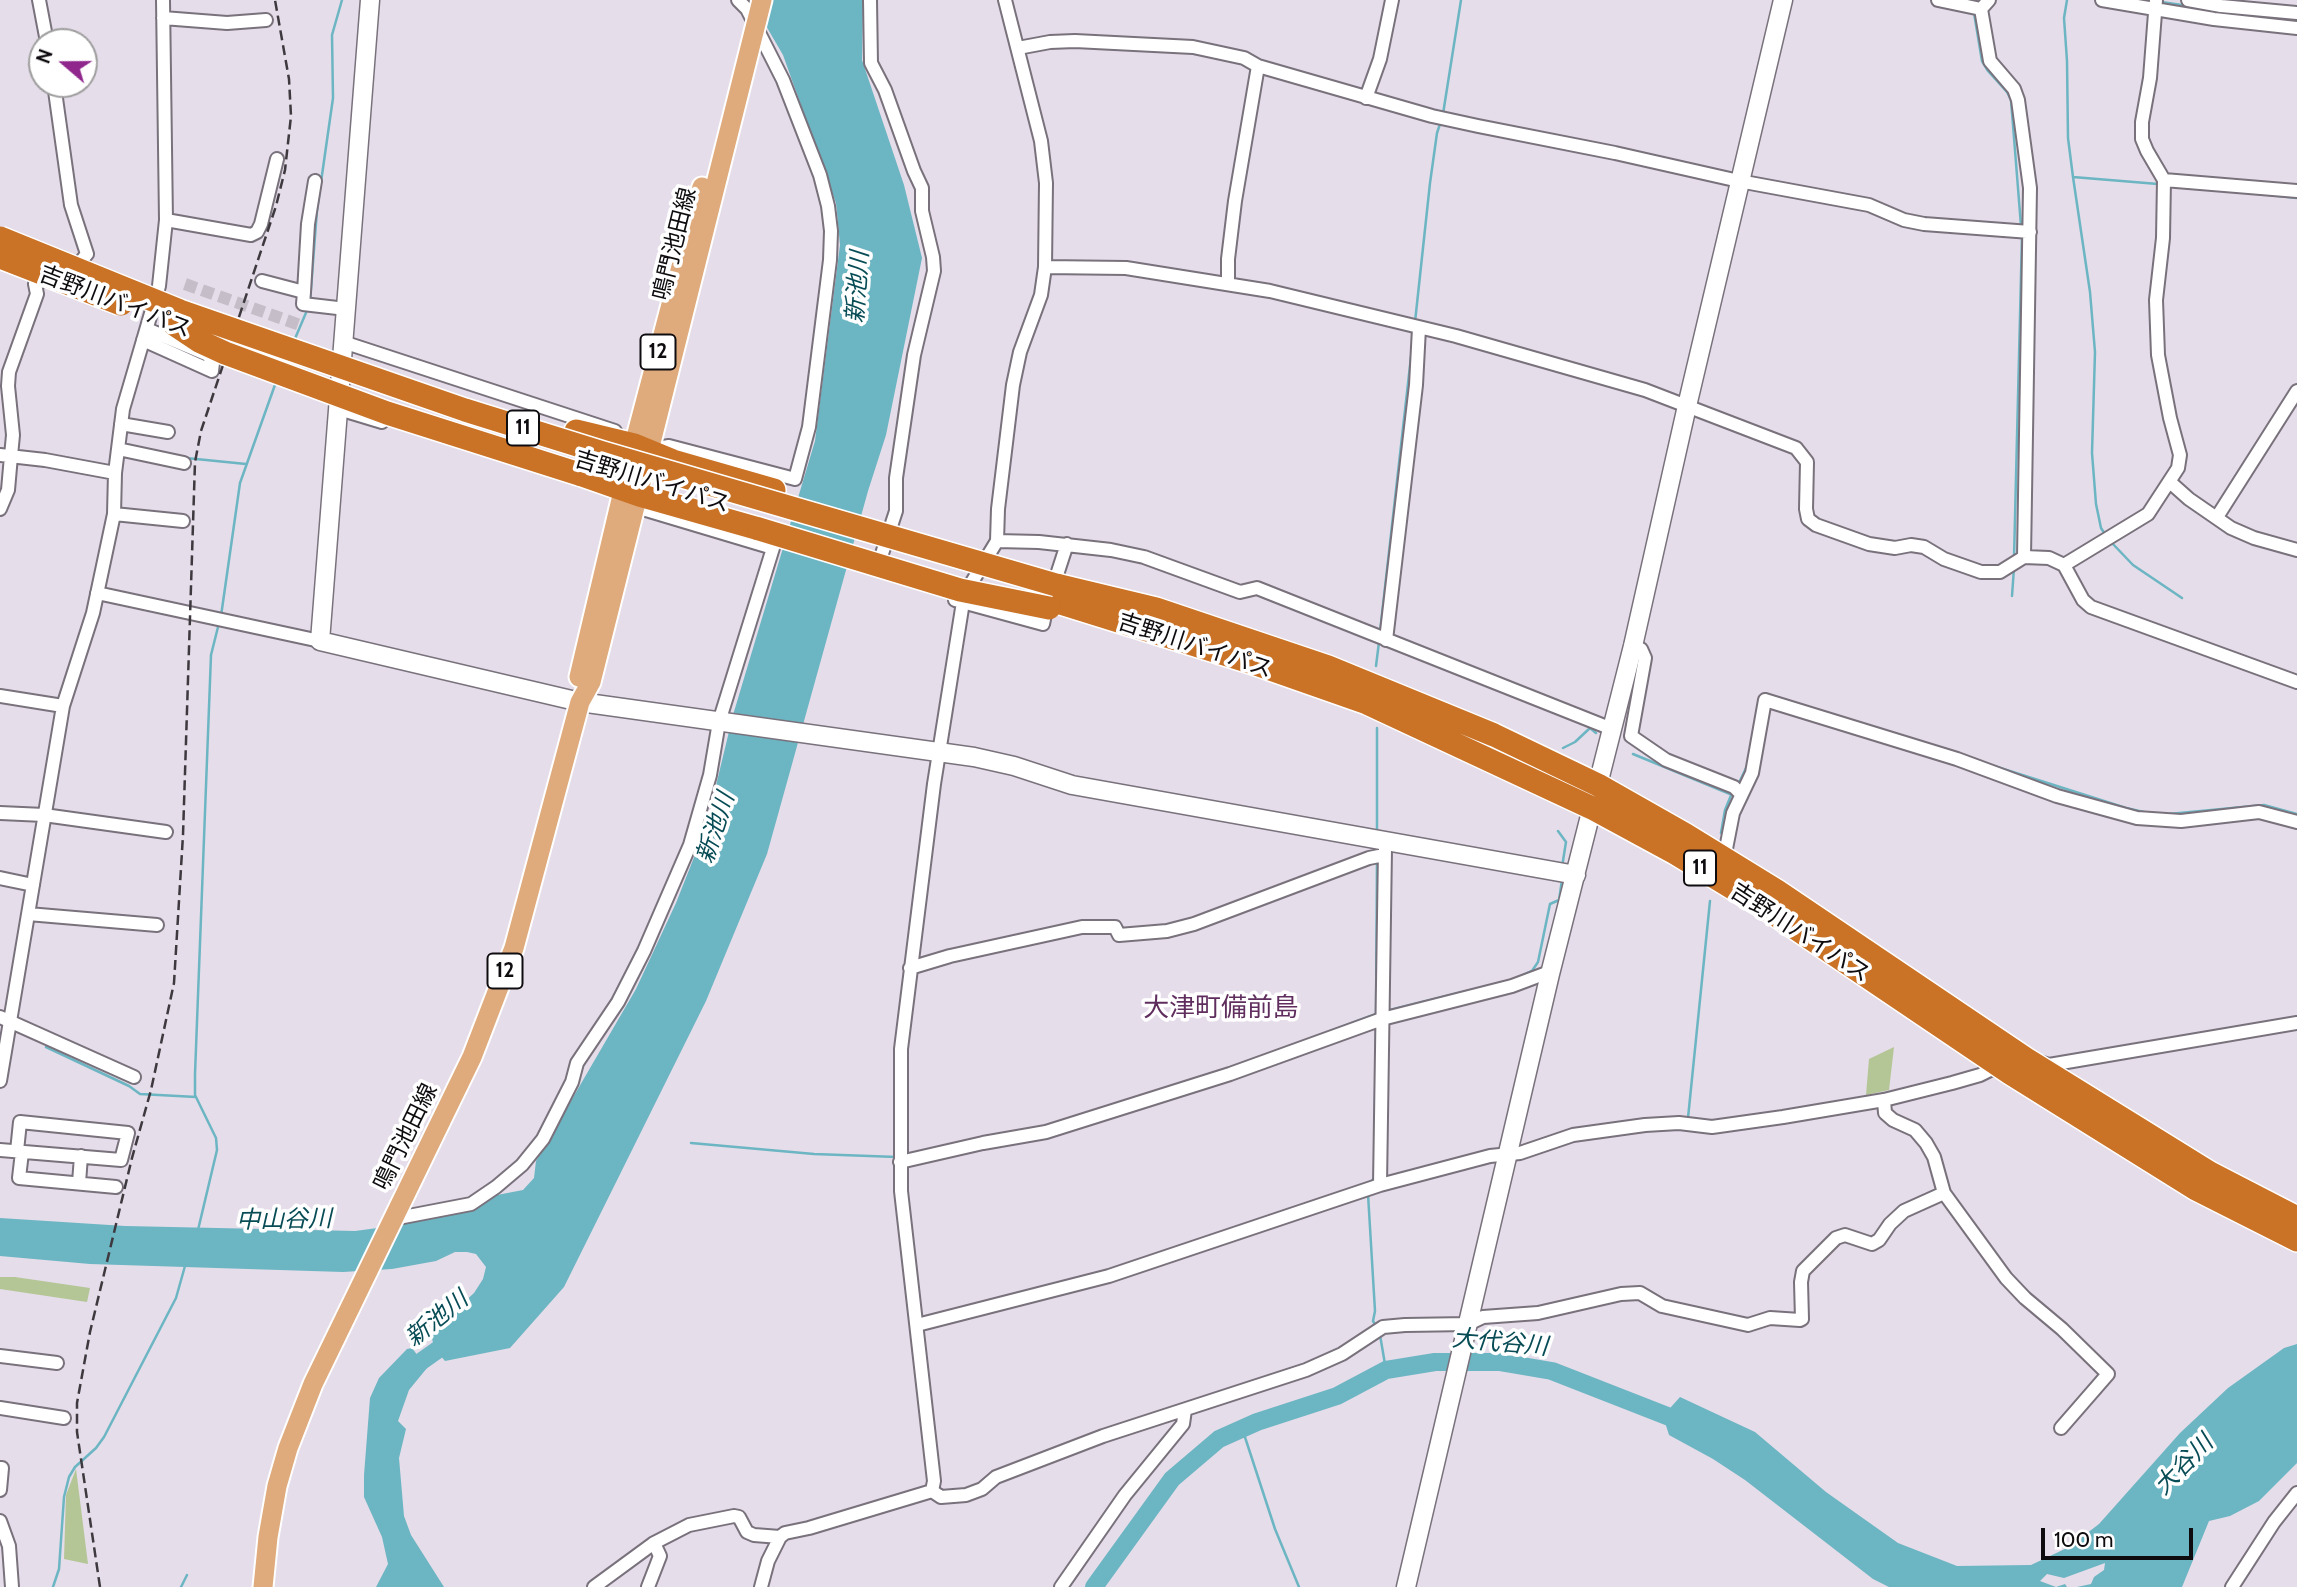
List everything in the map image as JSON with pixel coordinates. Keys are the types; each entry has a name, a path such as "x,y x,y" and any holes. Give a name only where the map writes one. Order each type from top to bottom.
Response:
{"highway":[{"name":"吉野川バイパス","path":"0,238 177,318"},
{"name":"吉野川バイパス","path":"0,257 177,318 461,424 585,463 1054,593 1156,609 1328,667 1403,696 1494,735 1598,785 1686,835 1777,891 2018,1066 2196,1189 2297,1240"},
{"path":"177,318 220,317 398,376 641,448 673,460 950,540 1054,593"},
{"path":"177,318 199,341 225,353 387,413 579,474 633,497"},
{"name":"11","path":"633,497 760,529 960,590 1054,593"},
{"name":"吉野川バイパス","path":"1054,593 1093,613 1251,662 1367,703 1592,808 1675,853 2018,1066 2210,1173 2297,1218"}],"main road":[{"name":"鳴門池田線","path":"263,1587 268,1537 278,1486 288,1448 313,1384 472,1057 514,948 580,702 578,680 633,497 641,448 751,8"}],"street":[{"path":"39,0 44,28"},
{"path":"0,1081 6,1019 28,914 63,706 86,639 97,593 114,514 115,473 121,424 135,363 159,286 166,220 163,0"},
{"path":"320,641 370,0"},
{"path":"870,0 871,63 885,90 922,188 922,211 934,271 914,355 896,478 896,511 874,576 1043,624 1043,615 1067,544"},
{"path":"932,1491 900,1162 901,1049 939,753 963,603 975,576 997,541 998,509 1013,385 1020,352 1041,295 1045,267 1046,195 1041,141 1005,0"},
{"path":"1366,97 1380,59 1392,0"},
{"path":"1406,1587 1550,974 1633,646 1783,0"},
{"path":"1938,0 1985,5 1990,61 2014,89 2018,100 2030,188 2024,557"},
{"path":"2102,0 2156,5 2214,19 2297,28"},
{"path":"2188,0 2297,13"},
{"path":"2064,565 2148,514 2171,483 2178,468 2180,455 2158,355 2156,300 2163,238 2164,180 2142,139 2156,5"},
{"path":"343,342 612,429 641,448 668,446 795,479 813,403 831,231 820,175 751,8"},
{"path":"163,18 228,23 266,20"},
{"path":"1018,48 1075,41 1193,47 1244,58 1258,66 1467,124 1870,205 1904,220 1924,224 2030,232"},
{"path":"1228,283 1235,201 1258,66"},
{"path":"0,509 8,490 6,456 13,435 9,372 37,294 35,284 77,266 87,254 71,205 56,98"},
{"path":"166,220 251,235 257,232 277,159"},
{"path":"2164,180 2297,191"},
{"path":"315,181 303,304 346,309"},
{"path":"1045,267 1126,268 1192,280 1228,283 1419,328 1645,390 1796,447 1807,462 1806,509 1808,519 1816,525 1870,544 1895,548 1911,545 1924,548 1944,559 1981,572 2000,572 2024,557 2049,558 2064,565 2083,600 2091,607 2297,682"},
{"path":"262,281 304,292"},
{"path":"1386,640 1416,385 1419,328"},
{"path":"145,335 208,355 213,363 212,371 145,335"},
{"path":"2217,517 2297,391"},
{"path":"339,409 577,484 633,497 773,548 690,845 644,951 618,1002 578,1063 563,1102 543,1139 522,1165 471,1204 391,1222"},
{"path":"121,424 167,432"},
{"path":"118,449 184,463"},
{"path":"6,456 115,473"},
{"path":"2171,483 2231,528 2254,538 2297,550"},
{"path":"114,514 183,522"},
{"path":"997,541 1067,544 1144,557 1240,592 1257,588 1612,729"},
{"path":"97,593 320,641 580,702 974,757 1014,766 1072,785 1385,848 1576,875"},
{"path":"1633,646 1641,649 1645,658 1631,736 1666,760 1738,791"},
{"path":"0,696 63,706"},
{"path":"1724,859 1738,791 1752,773 1765,700 1957,759 2057,796 2137,818 2181,821 2259,812 2297,821"},
{"path":"0,813 44,815 166,832"},
{"path":"910,968 950,956 1082,927 1115,927 1119,934 1167,931 1194,924 1369,858 1385,848"},
{"path":"1380,1185 1385,848"},
{"path":"0,878 33,884"},
{"path":"28,914 156,925"},
{"path":"900,1162 1046,1132 1230,1074 1382,1019 1550,974"},
{"path":"6,1019 134,1077"},
{"path":"917,1325 1109,1276 1380,1185 1490,1156 1507,1155 1573,1135 1645,1125 1712,1126 1783,1118 1884,1100 1980,1075 1994,1068 2049,1065 2297,1023"},
{"path":"1884,1100 1885,1113 1893,1120 1915,1130 1926,1143 1934,1157 1944,1193 2007,1279 2108,1374 2061,1428"},
{"path":"0,1150 19,1151 82,1156 121,1160 128,1133 20,1122 19,1151 19,1178 116,1187"},
{"path":"79,1183 82,1156"},
{"path":"932,1491 941,1497 965,1495 982,1489 996,1477 1091,1440 1306,1370 1342,1354 1384,1327 1466,1330 1483,1317 1538,1313 1621,1294 1640,1293 1662,1306 1748,1325 1770,1318 1800,1320 1803,1271 1836,1238 1846,1235 1872,1244 1879,1240 1890,1224 1904,1211 1944,1193"},
{"path":"0,1356 57,1363"},
{"path":"0,1408 64,1418"},
{"path":"1061,1587 1125,1495 1183,1423 1185,1410"},
{"path":"0,1468 0,1490"},
{"path":"594,1587 654,1543 689,1525 734,1516 739,1517 747,1532 754,1535 780,1536 932,1491"},
{"path":"2232,1587 2274,1522 2297,1493"},
{"path":"0,1521 9,1546 12,1587"},
{"path":"761,1587 768,1561 780,1536"},
{"path":"648,1587 660,1556 654,1543"}],"green space":[{"path":"1894,1047 1889,1090 1866,1095 1869,1059"},
{"path":"0,1277 90,1288 87,1302 0,1289"},
{"path":"76,1469 88,1564 64,1559 66,1495"}],"water":[{"path":"751,0 863,0 862,60 904,185 922,258 886,435 767,854 706,1001 564,1287 510,1348 445,1361 434,1348 431,1333 474,1293 483,1279 486,1267 476,1254 455,1252 436,1261 392,1269 343,1272 90,1264 0,1256 0,1218 125,1226 355,1231 400,1225 474,1208 497,1195 523,1190 534,1178 536,1161 636,989 676,903 706,827 733,715 815,441 840,245 836,203 783,55"},
{"name":"大谷川","path":"2297,1344 2297,1463 2259,1501 2230,1516 2209,1521 2182,1587 2077,1587 2091,1584 2094,1577 2104,1570 2105,1563 2064,1578 2047,1574 2040,1581 2056,1587 1889,1587 1873,1579 1745,1480 1669,1435 1663,1416 1680,1397 1755,1432 1826,1492 1898,1543 1957,1566 2031,1565 2069,1547 2099,1524 2180,1433 2228,1388 2284,1348"},
{"path":"412,1348 427,1368 409,1390 398,1421 406,1429 399,1458 404,1516 411,1535 444,1587 376,1587 388,1564 382,1537 364,1497 370,1398 379,1378 407,1349"}],"waterway":[{"path":"310,302 317,210 333,98 332,35 342,0"},
{"path":"1443,114 1461,0"},
{"path":"2067,0 2064,18 2068,138 2073,177"},
{"path":"2161,2 2189,6"},
{"path":"1974,13 1982,61 2011,100 2021,226"},
{"path":"1415,322 1430,183 1441,121"},
{"path":"2105,534 2101,528 2096,504 2092,453 2095,352 2090,292 2073,177 2158,184"},
{"path":"2241,192 2297,198"},
{"path":"2014,558 2022,236"},
{"path":"294,341 308,308"},
{"path":"1380,632 1411,357"},
{"path":"221,616 240,483 276,382"},
{"path":"186,458 246,464"},
{"path":"2111,542 2133,565 2182,598"},
{"path":"2012,596 2014,568"},
{"path":"198,1230 217,1150 216,1138 195,1095 195,1074 211,655 219,623"},
{"path":"1376,666 1379,642"},
{"path":"1377,728 1377,833"},
{"path":"1563,748 1575,742 1590,728 1596,733"},
{"path":"1633,754 1730,794"},
{"path":"1738,785 1747,766"},
{"path":"1994,766 2148,813"},
{"path":"1721,833 1725,810 1732,793"},
{"path":"2169,814 2264,805 2297,814"},
{"path":"1558,831 1566,842 1562,867"},
{"path":"1293,1045 1376,1014 1377,861"},
{"path":"1521,976 1532,971 1538,962 1550,904 1559,900 1562,880"},
{"path":"1688,1118 1710,901"},
{"path":"1386,1011 1515,979"},
{"path":"1369,1184 1374,1178 1376,1025"},
{"path":"46,1047 129,1086 140,1094 196,1097"},
{"path":"691,1143 814,1154 897,1157"},
{"path":"1368,1194 1375,1311 1373,1321 1376,1326"},
{"path":"53,1587 59,1569 64,1497 69,1477 104,1437 176,1298 185,1266"},
{"path":"1380,1335 1386,1370"},
{"name":"新池川","path":"406,1378 419,1363 453,1339"},
{"name":"大代谷川","path":"1094,1587 1172,1479 1219,1439 1257,1422 1337,1396 1386,1370 1435,1362 1499,1362 1552,1371 1685,1423"},
{"path":"1242,1428 1275,1529 1299,1587"},
{"path":"181,1587 187,1575"}],"tunnel":[{"path":"185,284 300,325"}],"railway":[{"path":"100,1587 77,1432 77,1403 90,1332 151,1090 174,983 183,835 195,462 201,431 276,206 285,170 291,116 289,79 275,0"}],"district":[{"name":"大津町備前島","path":"1221,1008"}],"water label":[{"name":"中山谷川","path":"284,1220"}]}
